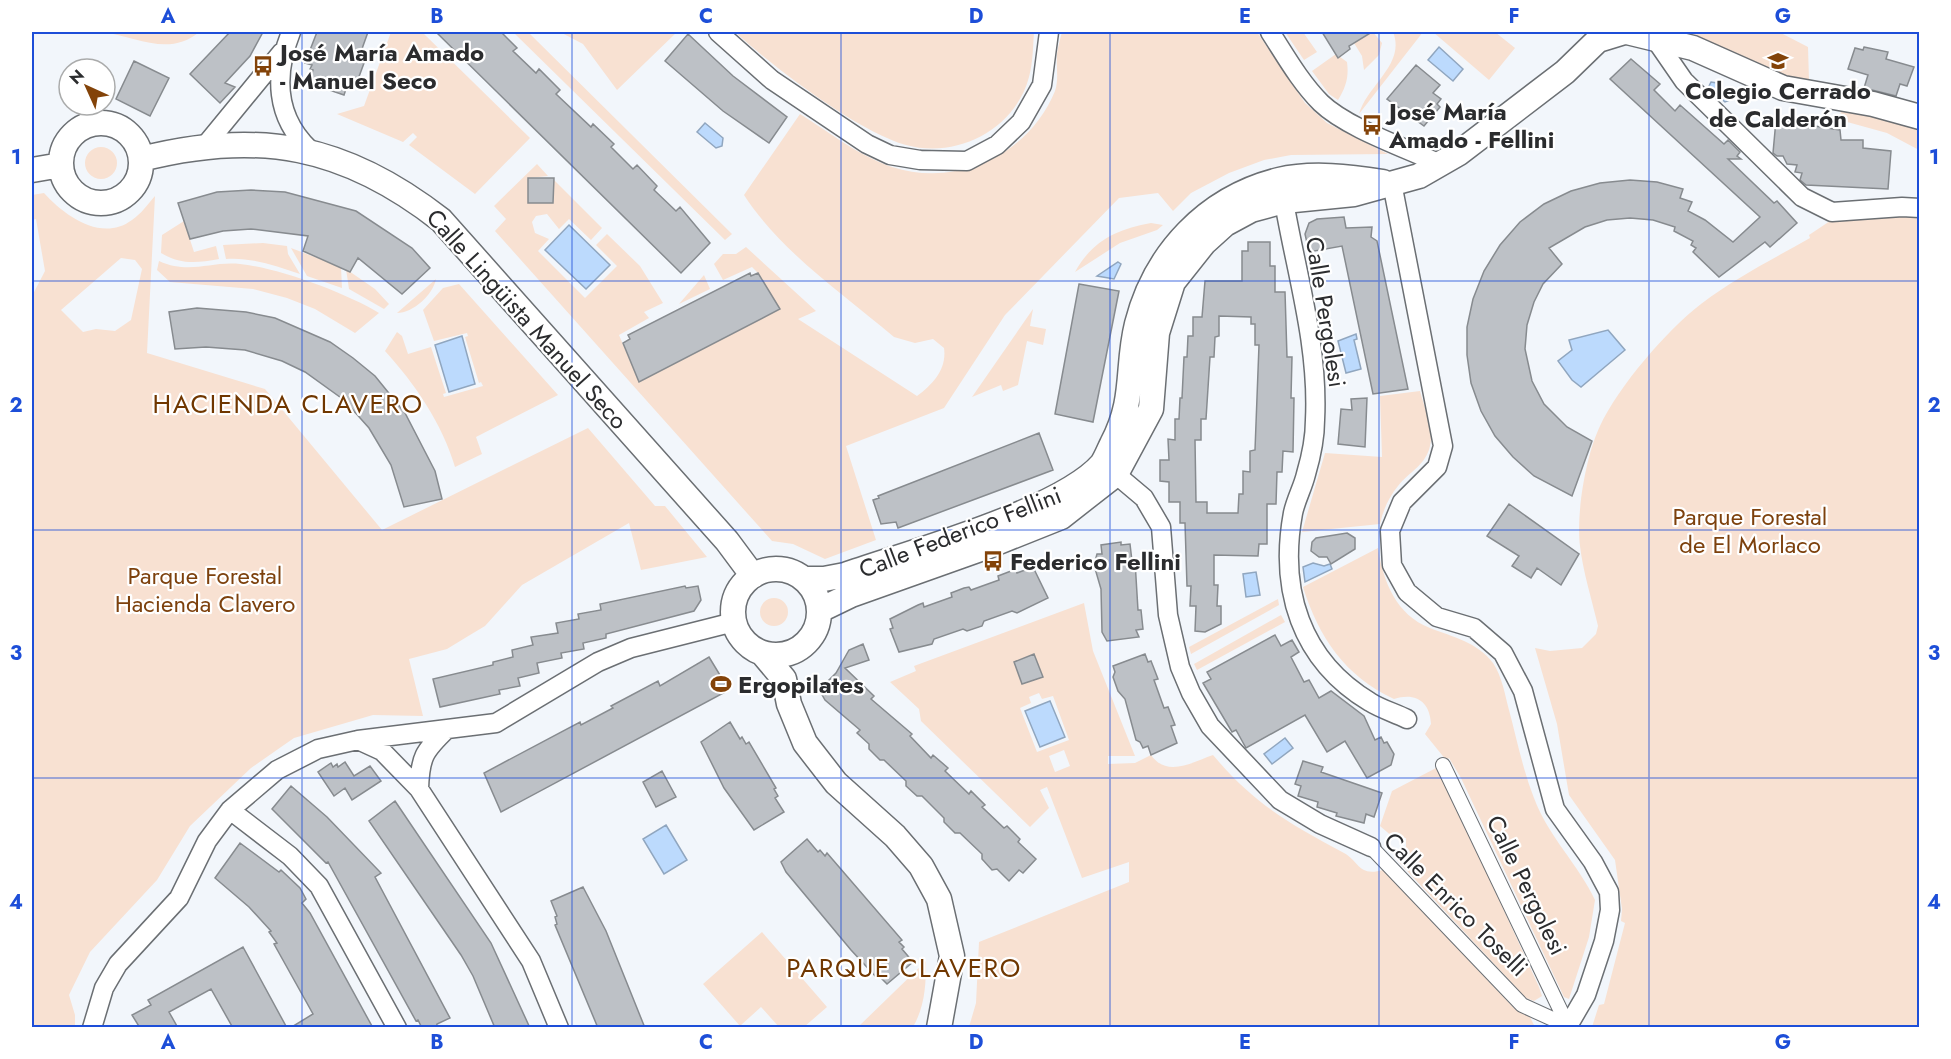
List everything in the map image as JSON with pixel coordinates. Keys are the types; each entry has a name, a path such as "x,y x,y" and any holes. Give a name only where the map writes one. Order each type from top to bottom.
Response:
{"street":[{"path":"718,32 772,80 867,144 890,155 920,160 967,161 997,145 1021,122 1042,85 1049,32"},
{"path":"1270,32 1297,73 1322,104 1358,127 1440,164"},
{"path":"1596,36 1626,32 1693,48 1784,88 1873,104 1920,117"},
{"name":"Calle Federico Fellini","path":"820,610 851,595 986,547 1061,517 1109,469 1130,394 1137,325 1155,274 1186,232 1211,209 1241,193 1282,190 1351,177 1392,183 1419,176 1459,153 1565,72 1596,36"},
{"path":"1655,39 1684,81 1802,197 1832,212 1902,207 1920,208"},
{"path":"204,147 288,40"},
{"path":"288,40 279,75 283,107 294,135 310,150"},
{"path":"101,123 114,125 126,131 135,141 141,159 140,175 134,186 114,201 101,203 78,195 69,186 61,165 67,142 76,132 88,125 101,123"},
{"name":"Calle Lingüista Manuel Seco","path":"141,159 204,147 248,145 310,150 369,172 406,193 441,220 727,541 753,576"},
{"path":"32,170 61,165"},
{"path":"1392,183 1443,446 1437,467 1402,502 1390,531 1392,564 1407,592 1437,616 1474,628 1503,652 1523,692 1555,810 1593,862 1609,892 1610,910 1604,941 1586,996 1567,1027"},
{"name":"Calle Pergolesi","path":"1282,190 1315,366 1315,422 1306,473 1293,511 1287,556 1294,608 1318,655 1335,674 1370,702 1407,719"},
{"name":"Calle Federico Fellini","path":"804,579 824,579 845,575 999,521 1072,489 1109,469"},
{"name":"Calle Enrico Toselli","path":"1109,469 1144,498 1161,527 1168,615 1180,667 1191,693 1210,726 1280,800 1320,824 1371,847 1522,1005 1567,1027"},
{"path":"784,679 800,649 815,632 820,610 818,599 804,579 783,570 770,570 753,576 741,587 736,598 734,622 745,642 763,654 784,679 789,704 805,743 836,783 895,836 914,858 939,899 952,956 939,1028"},
{"path":"92,1028 104,988 118,964 179,898 207,841 230,810 277,770 318,749 358,740 496,723 598,662 631,648 734,622"},
{"path":"763,654 788,654 800,649"},
{"path":"419,789 420,760 429,745 447,729"},
{"path":"399,734 400,768"},
{"path":"399,734 419,789"},
{"path":"358,740 382,751 419,789 531,962 559,1028"},
{"name":"Calle Pergolesi","path":"1443,765 1567,1027"},
{"path":"230,810 290,856 318,886 397,1028"}],"green space":[{"path":"103,32 199,32 188,39 165,44"},
{"path":"391,32 422,32 530,138 475,194 409,145 417,137 413,133 403,142 337,114 364,106"},
{"path":"513,32 528,32 732,234 725,240"},
{"path":"560,32 677,32 617,90 583,44"},
{"path":"735,32 1034,32 1029,77 1022,96 1011,112 981,136 964,144 945,148 925,148 906,145 864,127 816,96"},
{"path":"1062,32 1257,32 1305,103 1327,123 1388,154 1291,155 1264,160 1229,173 1191,193 1173,211 1158,193 1119,198 1005,315 944,408 846,446 876,540 825,559 793,544 772,541 495,231 506,219 494,206 537,164 548,176 529,178 528,203 553,203 554,180 602,228 591,240 569,219 559,229 547,214 536,216 532,222 535,233 549,239 538,251 585,298 617,266 596,245 607,234 640,266 663,303 644,312 649,318 619,335 639,382 699,351 775,307 779,310 758,273 752,267 723,280 714,264 723,254 736,254 746,247 816,311 798,319 917,396 938,375 943,363 944,348 933,339 915,343 894,337 813,271 776,235 744,195 800,114 856,150 892,167 917,172 941,173 965,169 988,161 1009,149 1028,133 1043,114 1056,87 1057,54"},
{"path":"1285,32 1303,32 1317,52 1304,60"},
{"path":"1373,32 1382,43 1379,55 1364,70 1362,56 1354,43"},
{"path":"1393,32 1423,32 1359,114 1363,103 1390,64 1396,44"},
{"path":"1433,32 1495,32 1515,48 1489,80"},
{"name":"Colegio Cerrado de Calderón","path":"1674,32 1779,32 1808,47 1809,80 1778,77"},
{"path":"1336,54 1347,62 1348,67 1346,82 1338,100 1329,94 1312,71"},
{"path":"1841,109 1919,127 1919,150 1887,133 1840,120"},
{"path":"101,147 112,152 117,163 112,174 101,179 90,174 85,163 90,152"},
{"name":"Parque Forestal Hacienda Clavero","path":"44,193 72,217 96,227 108,229 132,220 155,196 147,353 265,389 382,530 588,428 655,506 665,506 707,557 641,570 629,523 522,585 485,626 447,649 409,659 423,716 373,715 294,738 251,768 190,826 157,880 90,952 69,995 75,1015 75,1028 32,1027 32,296 45,271 36,219 32,220 32,195","holes":["121,258 135,260 142,269 131,320 115,331 96,329 83,332 61,310"]},
{"name":"Parque Forestal de El Morlaco","path":"1880,213 1919,216 1919,1027 1592,1027 1599,1005 1604,1004 1625,923 1621,921 1622,909 1615,860 1569,795 1557,724 1535,648 1550,651 1582,648 1596,634 1598,626 1583,566 1579,533 1583,484 1590,452 1608,411 1631,377 1673,329 1701,304 1741,277 1810,238 1809,235 1833,219"},
{"path":"184,221 194,252 216,246 219,259 189,262 175,260 161,253 162,235"},
{"path":"1151,223 1163,225 1157,230 1120,243 1075,272 1089,252 1107,238 1127,229"},
{"path":"263,243 287,246 288,254 300,274 254,261 226,259 223,245"},
{"path":"291,248 341,267 342,288 307,276"},
{"path":"159,261 181,267 229,264 256,266 331,290 379,313 355,333 315,309 287,298 253,289 170,282 157,270"},
{"path":"346,269 375,289 389,304 384,309 349,289"},
{"path":"704,275 710,289 679,304"},
{"path":"436,279 427,297 409,310 397,313"},
{"path":"459,284 558,395 476,437 482,454 455,467 443,435 426,405 385,351 397,332 402,336 408,354 431,347 446,393 443,394 444,397 483,386 481,382 479,383 465,337 468,336 467,333 434,341 423,310 443,288"},
{"path":"1033,309 1030,326 1046,329 1043,345 1027,341 1018,385 1003,391 1001,385 972,397"},
{"path":"1420,391 1430,425 1431,439 1428,453 1392,495 1380,524 1302,532 1325,453 1382,457 1380,396"},
{"path":"1378,548 1383,573 1393,595 1408,615 1430,628 1472,645 1493,663 1501,680 1523,766 1540,812 1595,900 1589,937 1569,999 1564,997 1461,778 1449,758 1446,760 1425,734 1431,724 1428,709 1420,700 1408,697 1394,699 1361,679 1336,654 1309,606 1303,587"},
{"path":"774,598 784,602 788,612 784,622 774,626 764,622 760,612 764,602"},
{"path":"1278,599 1279,605 1191,654 1189,647"},
{"path":"1084,603 1093,651 1135,756 1108,756 1108,764 1135,763 1151,755 1157,762 1172,767 1189,764 1213,755 1243,787 1274,812 1349,856 1364,870 1375,872 1383,870 1514,1008 1530,1017 1535,1027 969,1027 976,1003 979,942 1129,882 1129,862 1082,878 1047,787 1040,790 1049,808 1030,827 921,721 919,709 890,682 916,671 914,666","holes":["1034,654 1043,677 1022,684 1014,662","1039,693 1042,699 1053,696 1069,740 1037,752 1020,708 1031,703 1029,697","1064,750 1070,766 1055,772 1049,756"]},
{"path":"1281,615 1285,622 1197,670 1194,664"},
{"path":"1436,768 1446,784 1539,987 1542,996 1534,1001 1526,998 1394,857 1394,854 1406,854 1406,838 1394,838 1380,826 1392,791"},
{"path":"762,932 827,1007 804,1027 779,1027 761,1007 740,1026 703,984"},
{"path":"926,961 924,995 913,1027 858,1027"}],"water":[{"path":"1439,47 1463,69 1453,81 1428,60"},
{"path":"1711,82 1733,92 1733,99 1725,102 1708,88"},
{"path":"705,123 723,138 722,146 716,148 697,132"},
{"path":"569,225 610,265 586,289 545,250"},
{"path":"1118,262 1121,264 1114,279 1097,276"},
{"path":"1608,330 1625,350 1581,387 1572,380 1558,361 1572,350 1569,340"},
{"path":"1356,334 1357,339 1354,340 1361,369 1346,373 1338,341"},
{"path":"462,336 475,384 449,392 435,345"},
{"path":"1313,563 1324,566 1330,564 1332,569 1305,582 1303,567"},
{"path":"1256,572 1260,595 1246,597 1243,574"},
{"path":"1050,701 1065,737 1040,747 1025,711"},
{"path":"1285,738 1293,748 1272,764 1264,754"},
{"path":"666,825 687,860 664,874 643,839"}],"building":[{"path":"230,32 263,32 250,56 225,83 235,87 220,103 190,74"},
{"path":"317,32 368,32 358,60 364,63 357,82 349,80 344,95 309,83 313,70 310,69 312,65 305,63"},
{"path":"436,32 501,32 517,48 513,51 536,73 539,69 560,90 556,94 591,127 593,124 614,144 611,147 633,169 637,165 657,186 654,190 676,211 680,207 710,243 681,273"},
{"path":"1322,32 1372,32 1349,46 1350,49 1338,58"},
{"path":"688,34 733,76 787,117 769,143 723,111 665,61"},
{"path":"1864,47 1888,52 1886,59 1914,67 1907,86 1900,84 1896,96 1864,88 1868,75 1848,69 1855,48 1863,50"},
{"path":"1631,59 1660,84 1654,90 1675,111 1680,105 1724,144 1728,140 1740,152 1737,156 1741,159 1728,159 1774,203 1777,201 1797,223 1770,247 1765,242 1719,277 1693,252 1696,248 1691,245 1693,241 1674,231 1675,227 1653,220 1630,218 1607,220 1585,227 1549,248 1562,264 1543,284 1534,302 1527,325 1525,349 1532,381 1544,404 1567,427 1592,441 1572,496 1534,476 1513,457 1495,436 1481,411 1471,383 1467,355 1467,327 1473,299 1484,271 1500,245 1520,222 1544,204 1571,191 1600,183 1630,180 1657,182 1683,189 1680,198 1692,202 1688,211 1705,220 1733,242 1760,217 1610,79"},
{"path":"134,61 169,78 150,116 117,100"},
{"path":"1416,65 1440,85 1433,93 1441,99 1437,104 1440,107 1424,126 1387,99"},
{"path":"1776,120 1840,130 1841,140 1863,140 1863,148 1891,151 1888,189 1806,185 1800,180 1802,173 1795,172 1797,165 1787,164 1783,156 1773,153"},
{"path":"528,178 554,178 553,203 528,203"},
{"path":"251,190 285,192 356,211 412,248 430,268 402,294 358,258 350,272 303,251 308,236 251,229 223,231 190,239 178,203 217,192"},
{"path":"1344,217 1346,228 1372,227 1371,237 1377,241 1408,389 1373,394 1342,246 1309,252 1305,234 1309,223 1317,219"},
{"path":"1248,242 1270,242 1270,266 1275,266 1275,292 1285,292 1287,357 1292,357 1293,452 1283,451 1282,472 1277,472 1276,504 1267,504 1267,544 1259,544 1258,556 1214,555 1214,585 1218,585 1217,606 1221,606 1221,624 1205,632 1195,631 1196,606 1190,606 1191,586 1187,586 1185,523 1180,523 1180,502 1169,502 1169,482 1160,481 1160,460 1169,460 1168,439 1175,440 1175,419 1179,419 1180,398 1182,398 1184,357 1187,357 1188,336 1193,336 1193,317 1202,317 1205,281 1242,281 1242,251 1248,251","holes":["1219,316 1251,317 1251,324 1255,324 1255,345 1259,345 1255,450 1250,451 1250,472 1243,471 1243,494 1239,494 1238,513 1207,513 1207,502 1196,502 1195,440 1201,440 1201,419 1206,419 1210,357 1214,357 1215,337 1219,336"]},
{"path":"750,273 751,276 758,273 780,309 639,382 623,343 630,339 628,335"},
{"path":"1079,284 1119,291 1093,422 1055,414"},
{"path":"197,308 246,312 275,318 330,342 353,358 375,376 405,413 435,471 442,499 404,507 391,465 369,428 344,400 305,372 282,361 245,350 206,347 175,349 169,312"},
{"path":"1367,398 1365,447 1338,444 1341,409 1352,410 1351,399"},
{"path":"1039,433 1053,470 898,528 896,522 881,524 873,500 879,498 878,496"},
{"path":"1509,504 1579,554 1561,585 1537,568 1531,578 1512,566 1519,556 1487,536"},
{"path":"1347,533 1355,538 1355,549 1331,564 1327,557 1319,557 1311,551 1312,542 1316,538"},
{"path":"1121,542 1121,545 1130,544 1132,561 1135,561 1138,610 1141,610 1143,629 1136,630 1139,637 1107,641 1102,632 1101,589 1094,565 1097,554 1102,554 1101,545"},
{"path":"1033,567 1048,598 1017,613 1012,611 984,621 982,626 967,631 963,629 934,639 932,644 899,652 890,629 893,628 890,619 923,603 924,607 952,597 951,593 964,588 969,587 971,590 999,580 998,576 1011,571 1016,570 1017,573"},
{"path":"685,586 686,588 698,586 701,600 694,611 606,634 606,638 583,643 584,649 561,653 562,658 537,663 539,673 518,678 520,686 499,690 500,694 440,707 433,679 493,665 493,662 513,657 512,650 533,645 531,637 558,633 556,623 579,619 578,614 601,610 600,604"},
{"path":"1275,635 1281,646 1292,640 1299,652 1291,657 1304,682 1309,680 1319,698 1331,691 1364,716 1375,740 1381,737 1394,754 1391,765 1367,778 1345,741 1327,752 1305,715 1246,748 1236,730 1232,732 1203,683 1211,679 1207,672"},
{"path":"863,644 869,660 845,668 874,696 871,699 912,734 910,736 931,758 933,755 948,768 945,771 969,794 971,791 985,805 982,807 1004,828 1007,826 1020,839 1018,842 1036,859 1023,873 1019,870 1009,881 997,869 992,870 982,859 982,854 960,833 955,833 922,796 917,796 906,786 906,781 869,749 869,744 857,733 860,730 825,700 821,693 823,686 836,673 849,650"},
{"path":"1034,654 1043,677 1022,684 1014,662"},
{"path":"1145,654 1148,662 1151,661 1158,679 1154,680 1164,708 1168,707 1175,725 1171,726 1177,743 1151,755 1148,746 1143,748 1136,740 1125,699 1118,691 1113,677 1115,672 1113,666"},
{"path":"709,657 729,690 501,812 484,773 580,722 581,725 658,681 660,686"},
{"path":"730,722 740,739 742,737 746,744 749,742 776,788 774,789 778,796 775,798 784,812 754,830 724,788 701,742"},
{"path":"1303,761 1323,767 1321,772 1382,793 1374,817 1366,814 1364,823 1336,816 1337,813 1317,807 1318,802 1298,796 1301,786 1295,784"},
{"path":"345,762 354,776 370,766 381,781 352,800 345,788 334,796 318,772 331,763 333,767 337,764 338,767"},
{"path":"662,771 676,797 656,807 643,782"},
{"path":"291,786 327,817 381,873 375,877 450,1018 437,1024 436,1028 422,1028 418,1020 416,1021 328,862 326,863 272,809"},
{"path":"395,801 491,943 530,1028 495,1028 473,976 461,955 369,821"},
{"path":"807,839 818,852 820,850 825,856 827,853 902,940 899,942 904,947 902,949 913,962 887,984 881,978 877,978 851,950 786,872 781,862"},
{"path":"240,843 279,872 281,870 300,888 306,899 302,903 310,913 373,1028 290,1028 313,1014 274,944 277,943 269,932 271,931 249,907 215,878"},
{"path":"583,887 606,931 645,1028 598,1028 555,925 557,916 551,901"},
{"path":"243,947 287,1028 233,1028 211,989 169,1012 178,1028 140,1028 132,1015 151,1005 148,1000"}],"place":[{"name":"Colegio Cerrado de Calderón","path":"1778,61"},
{"name":"José María Amado - Manuel Seco","path":"263,66"},
{"name":"José María Amado - Fellini","path":"1372,125"},
{"name":"Federico Fellini","path":"993,561"},
{"name":"Ergopilates","path":"721,684"}],"district":[{"name":"HACIENDA CLAVERO","path":"288,404"},
{"name":"PARQUE CLAVERO","path":"904,968"}]}
